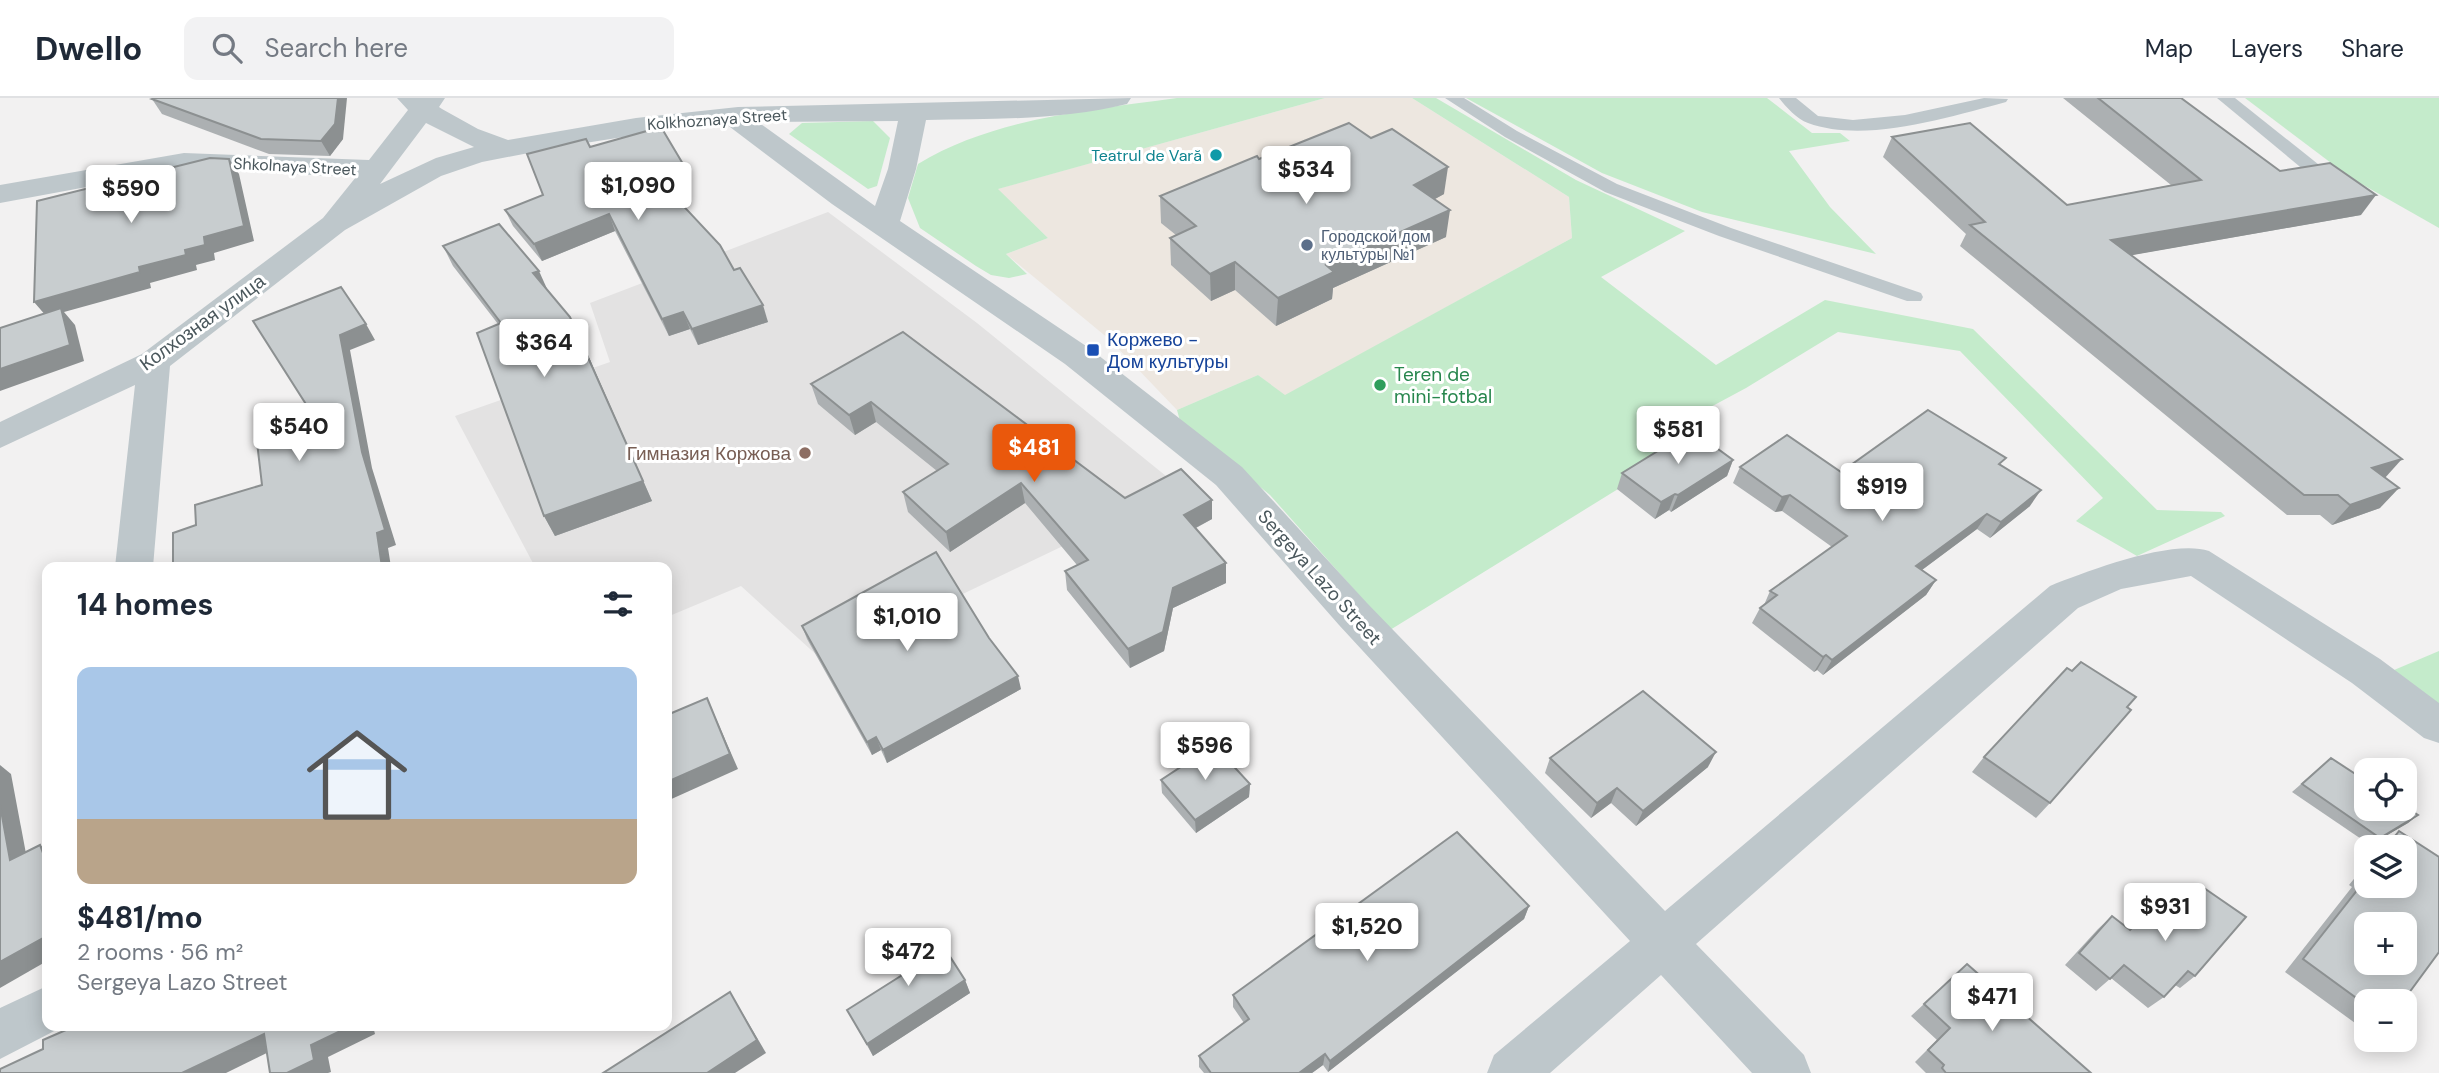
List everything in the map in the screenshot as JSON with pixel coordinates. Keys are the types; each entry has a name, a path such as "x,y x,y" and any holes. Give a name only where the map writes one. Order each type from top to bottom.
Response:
{"street":[{"name":"Kolkhoznaya Street","path":"334,224 384,193 434,169 508,149 646,123 732,116 1059,108 1118,98"},
{"path":"422,102 478,141 508,149"},
{"name":"Shkolnaya Street","path":"0,194 184,161 375,169 422,102"},
{"path":"884,224 902,169 914,112"},
{"name":"Sergeya Lazo Street","path":"732,116 842,198 1077,356 1228,476 1353,614 1636,912 1661,944 1786,1073"},
{"name":"Колхозная улица","path":"0,436 154,362 334,224 375,169"},
{"path":"134,562 154,362"},
{"path":"1512,1073 2064,597 2115,576 2196,561 2366,671 2439,726"},
{"path":"0,1035 42,1012"}],"lane":[{"path":"1453,98 1511,134 1611,188 1724,232 1914,297"},
{"path":"1787,98 1811,119 1847,126 1911,118 2000,99"},
{"path":"2225,98 2322,176"}],"shaded area":[{"path":"1325,98 1412,98 1569,197 1572,238 1285,396 1258,375 1177,410 1109,339 1006,254 1048,238 997,189"},
{"name":"Гимназия Коржова","path":"828,212 977,323 1182,489 821,659 741,586 672,615 672,562 532,562 455,416 610,362 590,303"}],"green space":[{"path":"1177,98 1325,98 998,189 1048,238 1006,254 1027,274 1009,278 991,275 920,228 908,198 918,164 947,148 1010,126 1043,118"},
{"path":"1412,98 1436,98 1576,180 1685,231 1601,277 1716,365 1825,300 1973,329 2157,510 2221,512 2225,516 2137,556 2076,521 2103,498 1960,351 1838,332 1746,388 1666,431 1686,447 1390,630 1270,495 1180,421 1177,410 1258,375 1285,395 1572,238 1569,197"},
{"path":"1466,98 1767,98 1812,133 1840,133 1850,141 1789,151 1830,207 1876,254 1702,212 1602,173"},
{"path":"2245,98 2439,98 2439,228 2351,178"},
{"path":"873,121 890,138 877,186 868,189 789,134 802,123"},
{"path":"2439,651 2439,712 2387,673"}],"building":[{"path":"338,98 335,124 321,141 261,139 152,99"},
{"path":"2098,98 2181,98 2280,171 2330,163 2376,195 2111,240 2402,459 2372,468 2399,488 2350,505 2338,495 2304,495 1970,225 1985,222 1892,137 1970,123 2067,205 2201,180"},
{"name":"Городской дом культуры №1","path":"1349,123 1371,138 1392,129 1448,167 1414,185 1450,210 1326,265 1334,272 1278,298 1235,262 1210,274 1170,238 1196,226 1160,196 1257,156 1259,159"},
{"path":"661,127 686,169 659,180 720,245 734,270 740,268 763,305 692,329 683,312 662,319 609,214 534,244 505,210 543,195 527,154 586,139 590,147"},
{"path":"210,158 229,159 244,226 204,237 205,245 185,250 186,255 139,267 140,272 34,302 37,201"},
{"path":"499,224 539,271 533,273 570,317 643,481 544,516 477,333 501,323 443,246"},
{"path":"341,287 366,324 340,335 362,452 385,530 377,533 381,562 173,562 173,533 196,525 195,505 262,485 255,425 309,409 253,321"},
{"path":"61,308 70,345 0,369 0,328"},
{"path":"903,332 1125,498 1181,469 1212,500 1184,515 1226,563 1173,588 1163,632 1128,649 1065,571 1088,560 1021,483 946,532 903,492 948,464 871,402 849,415 811,384"},
{"path":"1928,410 2006,458 1999,464 2041,490 2001,522 1987,514 1916,566 1936,580 1832,660 1826,655 1823,657 1760,608 1777,595 1770,591 1847,536 1790,495 1782,497 1740,467 1787,435 1841,472"},
{"path":"1692,430 1733,460 1678,495 1661,502 1622,473"},
{"path":"936,552 989,638 1018,676 883,750 876,737 867,742 802,626"},
{"path":"2081,662 2136,697 2127,707 2131,710 2050,803 1984,757 2067,668 2072,671"},
{"path":"1643,691 1716,752 1643,811 1617,788 1597,803 1550,758"},
{"path":"707,698 730,754 672,780 672,713"},
{"path":"1214,745 1250,784 1195,820 1161,780"},
{"path":"2331,758 2354,773 2354,820 2302,784"},
{"path":"0,805 10,860 40,845 42,850 42,939 0,962"},
{"path":"2355,821 2408,821 2385,835 2376,835"},
{"path":"1457,832 1529,906 1330,1061 1325,1054 1299,1073 1211,1073 1199,1056 1249,1019 1233,995"},
{"path":"2417,843 2439,857 2439,952 2412,989 2354,989 2354,996 2303,959 2354,894 2354,898 2417,898"},
{"path":"2204,888 2246,917 2195,976 2188,971 2164,997 2124,965 2110,979 2079,953 2112,916 2130,930 2147,913 2169,931"},
{"path":"933,930 965,980 867,1044 847,1010 907,972 895,954"},
{"path":"1967,964 2091,1073 1946,1073 1942,1068 1944,1065 1928,1050 1950,1028 1924,1004"},
{"path":"730,992 757,1040 707,1073 603,1073"},
{"path":"64,1031 340,1031 311,1045 314,1060 287,1073 270,1073 264,1034 182,1073 0,1073 0,1069 43,1049 43,1040"}],"place":[{"name":"Teatrul de Vară","path":"1216,155"},
{"name":"Городской дом культуры №1","path":"1307,245"},
{"name":"Коржево - Дом культуры","path":"1093,350"},
{"name":"Teren de mini-fotbal","path":"1380,385"},
{"name":"Гимназия Коржова","path":"805,453"}]}
